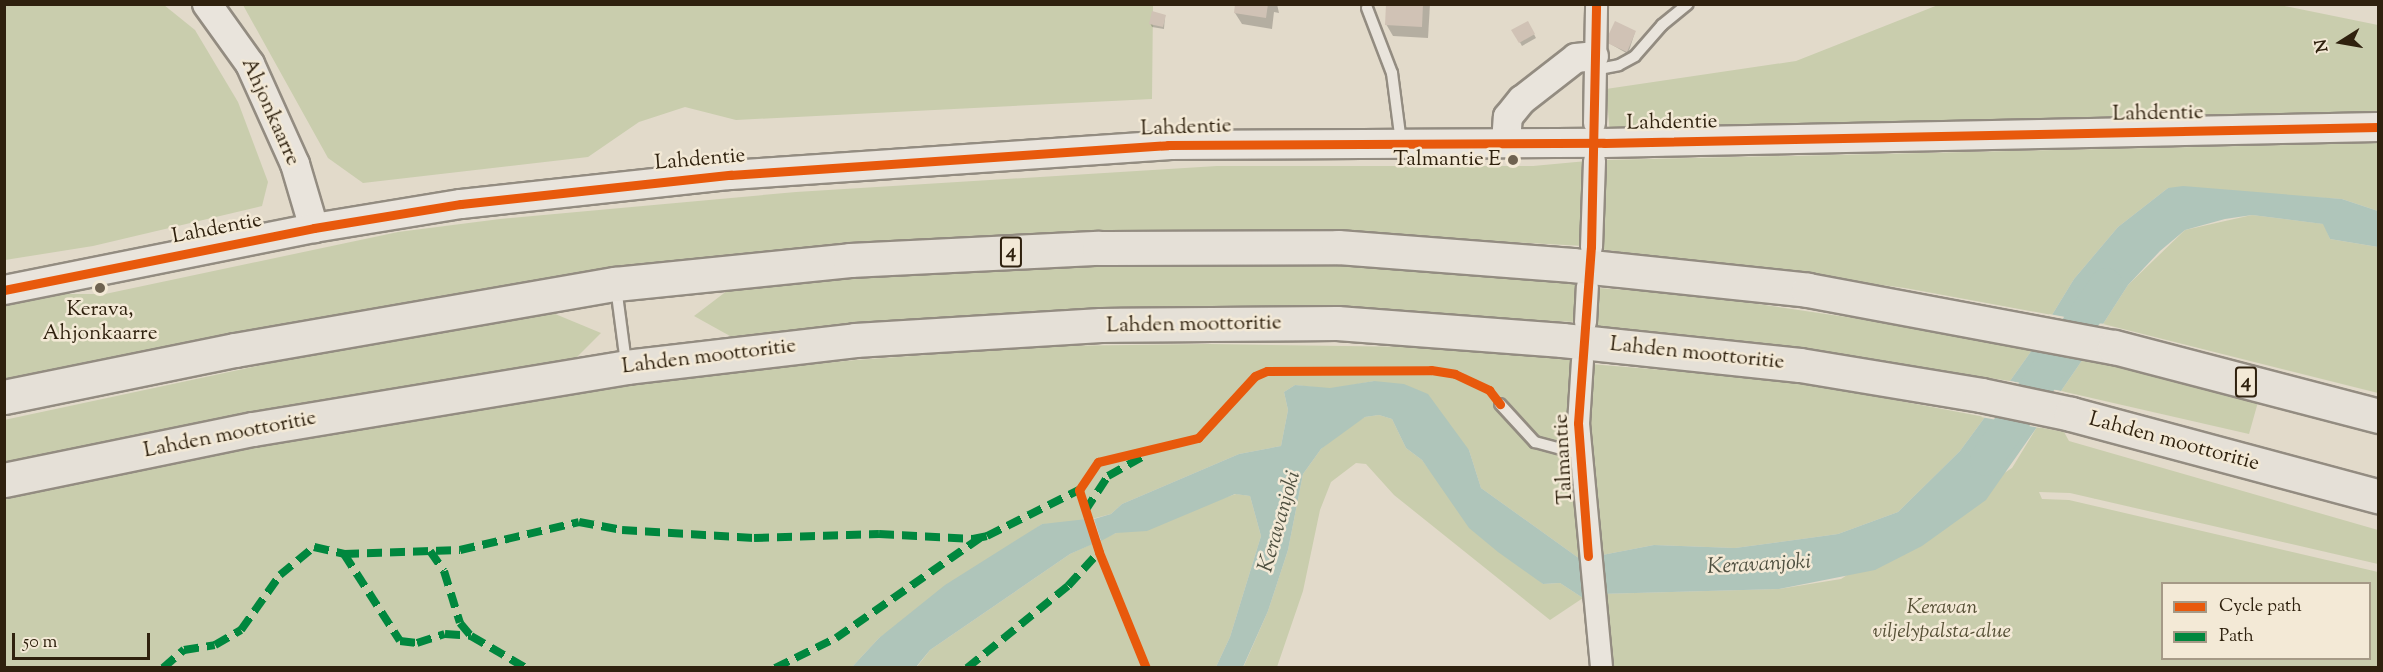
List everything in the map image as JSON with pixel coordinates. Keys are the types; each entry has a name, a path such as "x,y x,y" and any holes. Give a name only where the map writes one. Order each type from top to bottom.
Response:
{"highway":[{"name":"4","path":"4,397 236,350 615,284 850,260 1099,248 1338,247 1572,265 1808,290 2023,328 2114,347 2379,416"},
{"name":"Lahden moottoritie","path":"4,480 253,429 626,367 855,340 1101,325 1337,323 1562,340 1788,364 1981,395 2071,414 2379,496"}],"main road":[{"name":"Ahjonkaarre","path":"207,4 250,64 295,164 314,228"},
{"path":"1506,143 1508,117 1522,100 1576,58 1594,63"},
{"name":"Lahdentie","path":"4,290 314,228 461,204 730,175 1168,145 1506,143 2379,127"}],"street":[{"path":"1594,123 1596,4"},
{"path":"1591,247 1594,160"},
{"path":"1585,321 1587,286"},
{"name":"Talmantie","path":"1582,360 1580,454 1588,556 1601,668"}],"lane":[{"path":"1594,63 1619,65 1635,56 1662,25 1688,4"},
{"path":"1367,8 1392,73 1401,142"},
{"path":"615,284 626,367"},
{"path":"1500,404 1535,442 1580,454"}],"green space":[{"path":"2275,4 2378,25 2378,116 1610,134 1606,89 1796,61 1938,5"},
{"path":"4,5 164,5 195,30 238,102 268,182 262,206 93,246 5,260"},
{"path":"243,5 1153,5 1152,99 736,120 685,107 639,122 588,157 363,183 328,158"},
{"path":"2378,143 2378,211 2342,199 2168,188 2118,227 2074,279 2052,315 1905,288 1599,249 1603,160"},
{"path":"1587,161 1584,246 1279,230 1104,235 649,269 384,306 5,384 5,302 47,294 105,294 398,232 500,219 796,192 1217,166 1533,166"},
{"path":"2252,215 2324,224 2330,239 2378,247 2378,393 2103,324 2128,285 2185,230"},
{"path":"1332,260 1578,282 1576,322 1320,311 739,341 694,316 736,284 881,272 1149,261"},
{"path":"1598,288 1697,295 1921,328 2032,350 2010,381 1872,361 1594,330"},
{"path":"548,311 601,333 570,364 5,467 4,420 304,356"},
{"path":"1209,344 1417,347 1573,359 1571,453 1580,559 1481,488 1469,450 1374,381 1330,389 1295,385 1284,392 1288,410 1281,446 1239,454 1122,504 1111,514 1076,523 1042,524 879,638 852,667 5,668 4,497 313,435 619,383 856,360 1053,346"},
{"path":"2083,359 2260,395 2249,434 2061,391"},
{"path":"1590,364 1794,381 1985,417 1960,451 1898,512 1838,534 1735,548 1654,545 1597,556 1587,429"},
{"path":"1379,415 1392,419 1406,448 1422,460 1445,491 1543,584 1560,583 1583,598 1550,620 1394,495 1366,464 1356,463 1331,482 1320,510 1303,591 1277,667 1243,668 1268,611 1288,550 1303,474 1321,449 1347,427 1365,417"},
{"name":"Keravan viljelypalsta-alue","path":"2037,427 2064,432 2069,441 2378,530 2378,564 2070,493 2039,492 2042,499 2069,500 2378,572 2378,667 1609,667 1600,594 1779,589 1841,579 2012,468"},
{"path":"1236,494 1250,496 1261,536 1230,637 1216,667 916,668 930,650 1070,554 1116,533"}],"water":[{"path":"2183,186 2342,199 2378,211 2378,247 2330,239 2323,224 2252,215 2225,219 2185,230 2160,251 2128,285 2103,324 2052,315 2074,279 2118,227 2168,188"},
{"path":"2032,350 2083,359 2061,391 2010,381"},
{"path":"1374,381 1404,384 1428,394 1469,450 1481,488 1580,559 1583,598 1560,583 1543,584 1469,528 1422,460 1406,448 1392,419 1379,415 1365,417 1321,449 1303,474 1288,550 1268,611 1243,667 1216,667 1230,637 1261,536 1250,496 1235,494 1147,531 1116,533 1101,541 1094,519 1111,514 1122,504 1239,454 1281,446 1288,410 1284,392 1295,385 1330,388"},
{"path":"1985,417 2037,427 1986,500 1922,546 1875,570 1779,589 1600,594 1597,556 1654,545 1735,548 1838,534 1898,512 1960,451"},
{"path":"1087,519 1095,543 1070,554 930,650 916,667 852,667 879,638 945,585 1042,524"}],"pier":[{"path":"2049,314 2099,323 2051,318"},
{"path":"2007,381 2010,381 2065,392 2061,394"},
{"path":"1985,414 2038,424 2040,428 1981,417"}],"building":[{"path":"1235,4 1268,4 1266,18 1234,13"},
{"path":"1386,4 1423,4 1422,27 1385,25"},
{"path":"1152,11 1166,15 1163,27 1149,24"},
{"path":"1528,21 1535,34 1519,43 1511,30"},
{"path":"1615,21 1636,31 1627,52 1605,42"}],"waterway":[{"name":"Keravanjoki","path":"1986,459 2106,284"}],"marked path":[{"path":"1085,511 1108,476 1144,456"},
{"path":"163,668 184,650 215,645 241,630 280,575 314,547 344,554 460,550 579,522 622,530 754,538 879,534 973,539 987,536 1079,490"},
{"path":"775,668 836,638 980,538"},
{"path":"430,551 444,571 460,623 471,636"},
{"path":"967,668 1068,586 1099,552"},
{"path":"344,554 400,641 417,643 445,634 471,636 526,668"}],"cycle path":[{"path":"1588,556 1578,423 1591,247 1596,4"},
{"path":"4,290 314,228 461,204 730,175 1168,145 1604,143 2378,127"},
{"path":"1146,668 1099,552 1079,490 1098,462 1198,438 1255,376 1267,371 1431,370 1455,374 1489,390 1500,404"}],"place":[{"name":"Talmantie E","path":"1513,160"},
{"name":"Kerava, Ahjonkaarre","path":"100,288"}]}
